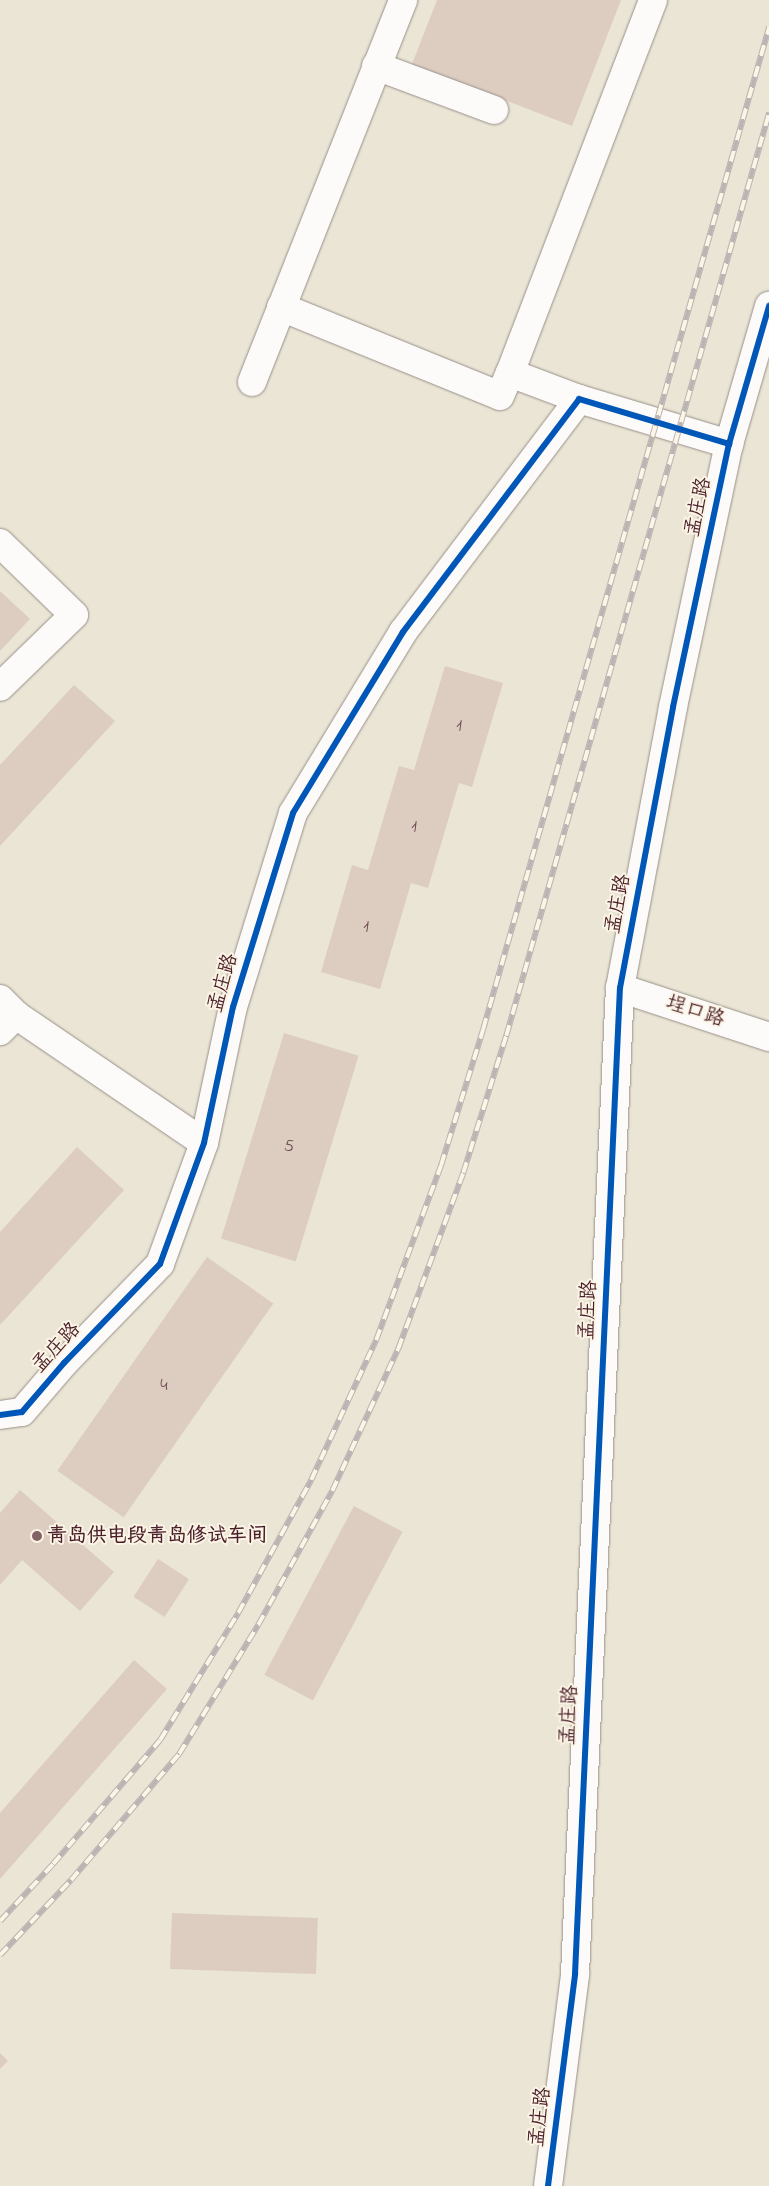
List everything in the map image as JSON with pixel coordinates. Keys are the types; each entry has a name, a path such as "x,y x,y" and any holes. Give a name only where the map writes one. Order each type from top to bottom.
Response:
{"street":[{"path":"252,382 403,0"},
{"path":"281,307 500,396 653,0"},
{"path":"376,66 494,110"},
{"name":"孟庄路","path":"548,2186 575,1974 620,988 672,707 729,444 769,306"},
{"path":"510,373 579,399 729,444"},
{"name":"孟庄路","path":"0,1415 22,1412 64,1363 160,1264 204,1143 233,1007 293,813 403,632 579,399"},
{"path":"0,543 74,615 0,687"},
{"name":"埕口路","path":"620,988 769,1037"},
{"path":"5,1015 204,1143"}],"building":[{"path":"437,0 621,0 572,126 412,64"},
{"path":"0,591 30,619 0,651"},
{"path":"445,666 503,683 472,787 459,783 428,888 411,883 380,989 321,972 352,865 368,870 399,766 414,770"},
{"path":"74,685 115,721 0,846 0,765"},
{"path":"284,1033 359,1056 296,1261 221,1239"},
{"path":"77,1147 124,1190 0,1325 0,1232"},
{"path":"207,1257 273,1303 124,1517 57,1471"},
{"name":"青岛供电段青岛修试车间","path":"20,1490 114,1572 80,1611 22,1560 0,1585 0,1513"},
{"path":"354,1506 403,1532 313,1700 264,1675"},
{"path":"158,1559 189,1579 165,1617 133,1597"},
{"path":"134,1660 167,1689 0,1879 0,1813"},
{"path":"172,1913 318,1918 316,1974 170,1969"},
{"path":"0,2053 8,2061 0,2069"}],"railway":[{"path":"0,1921 53,1864 160,1740 238,1613 311,1480 376,1340 441,1165 483,1029 769,27"},
{"path":"0,1955 71,1880 179,1754 258,1625 332,1491 398,1349 463,1173 506,1036 769,113"}],"cycle path":[{"path":"548,2186 575,1974 620,988 673,707 729,444 769,306"},
{"path":"0,1415 22,1412 64,1363 160,1264 204,1143 233,1007 293,813 403,632 579,399 729,444"}],"place":[{"name":"青岛供电段青岛修试车间","path":"37,1536"}]}
